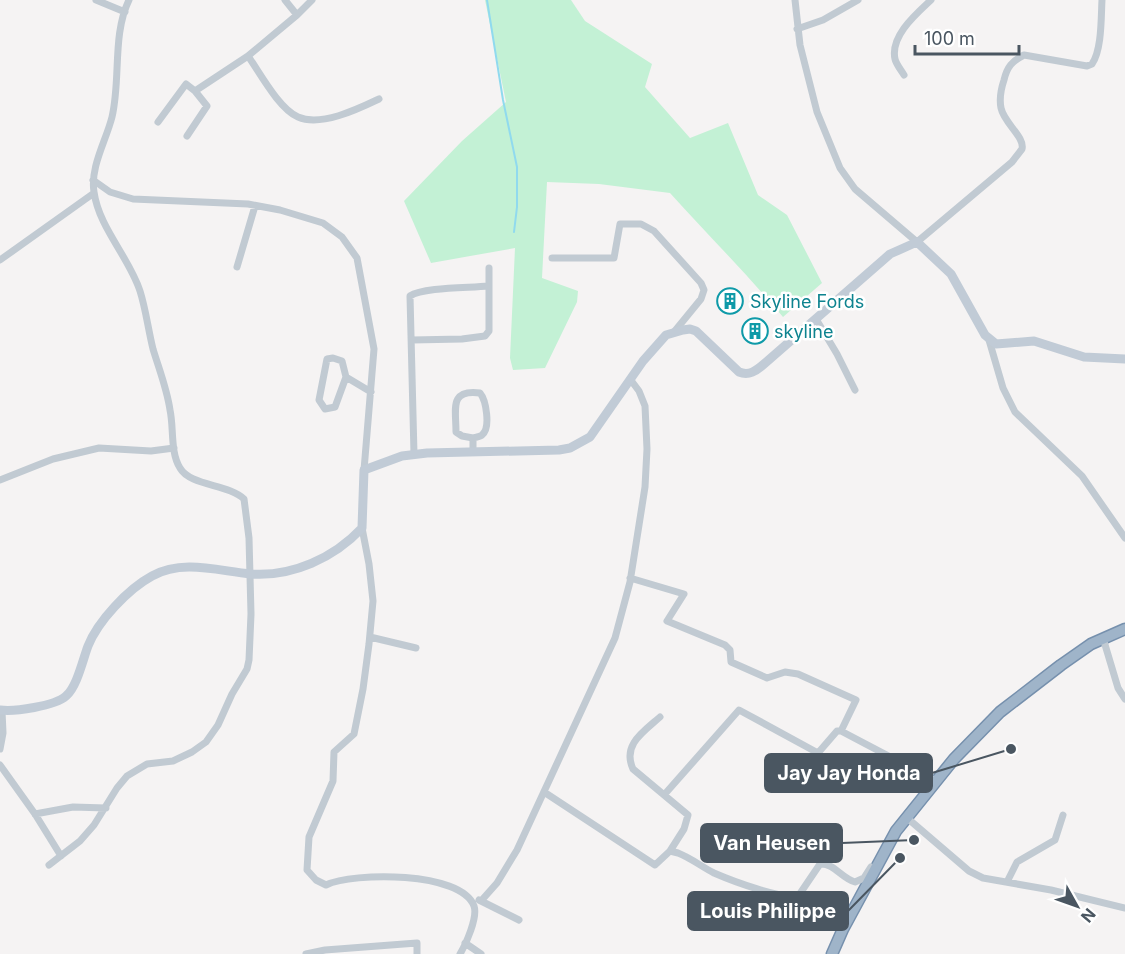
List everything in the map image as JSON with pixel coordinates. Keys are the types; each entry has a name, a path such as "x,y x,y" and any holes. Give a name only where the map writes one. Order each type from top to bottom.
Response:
{"highway":[{"path":"832,954 883,854 906,817 960,752 1000,712 1077,654 1103,638 1125,629"}],"main road":[{"path":"1,711 12,712 27,709 55,702 66,696 72,688 89,643 104,619 138,586 153,575 171,568 189,567 276,574 315,562 343,546 362,528 364,470 389,460 414,454 560,450 582,443 590,437 630,380 666,335 674,332 690,329 696,331 739,372 745,374 757,370 890,254 917,242 951,274 979,325 989,340 996,344 1035,341 1084,357 1125,359"}],"street":[{"path":"96,0 125,12"},
{"path":"49,865 80,841 106,808 117,788 137,768 147,764 173,761 206,742 218,725 232,694 247,669 251,614 244,499 237,494 184,474 177,462 171,411 139,289 104,220 94,193 93,180 113,113 119,44 129,0"},
{"path":"285,0 297,15"},
{"path":"195,91 248,56 312,0"},
{"path":"795,0 797,29 817,112 840,168 855,189 917,242 1012,162 1022,149 1022,139 1006,120 1001,110 1000,96 1014,59 1024,55 1087,66 1092,64 1099,40 1102,0"},
{"path":"797,29 823,20 858,0"},
{"path":"904,75 895,61 894,48 901,33 931,0"},
{"path":"248,56 286,109 297,117 307,120 329,118 357,110 379,99"},
{"path":"158,122 186,84 207,106 187,136"},
{"path":"93,180 110,192 133,199 255,206 302,216 323,223 342,237 354,252 374,348 364,470"},
{"path":"0,260 94,193"},
{"path":"237,267 255,206"},
{"path":"552,258 614,258 620,224 641,224 654,231 701,283 704,290 701,299 674,332"},
{"path":"412,340 485,336 489,331 489,268"},
{"path":"414,454 410,296 412,293 488,286"},
{"path":"816,319 855,390"},
{"path":"989,340 1003,388 1015,412 1082,476 1125,538"},
{"path":"346,377 335,407 325,409 319,400 327,359 342,361 346,377 371,392"},
{"path":"481,901 510,865 615,638 630,582 645,487 647,449 645,406 639,391 630,380"},
{"path":"467,392 480,393 486,405 486,429 482,435 473,438 456,432 455,401 460,394 467,392"},
{"path":"473,438 473,451"},
{"path":"0,480 53,459 99,448 151,451 174,448"},
{"path":"362,528 373,601 370,637 355,729 351,738 334,752 333,781 318,811 309,837 307,870 316,880 326,885 334,880 350,878 435,881 519,920"},
{"path":"630,578 684,594 667,621 725,645 730,650 731,662 767,678 785,672 798,674 856,700 841,731"},
{"path":"370,637 416,648"},
{"path":"1103,638 1118,688 1125,699"},
{"path":"664,795 739,710 818,753 837,731 841,731 936,781"},
{"path":"0,749 3,733 1,711"},
{"path":"544,792 655,865 670,851 684,829 688,815 633,769 628,759 630,747 641,733 660,717"},
{"path":"0,765 61,856"},
{"path":"35,814 73,807 106,808"},
{"path":"1007,882 1017,862 1055,840 1063,815"},
{"path":"906,817 969,871 983,878 1051,890 1125,908"},
{"path":"670,851 692,859 721,876 788,897 799,895 820,864 832,867 855,882 864,878 883,854"},
{"path":"460,954 475,910 470,899"},
{"path":"306,954 417,943 417,954"},
{"path":"465,943 481,954"}],"green space":[{"path":"485,0 571,0 585,21 652,64 645,87 690,138 728,123 758,195 787,215 822,283 783,317 670,193 599,184 547,182 542,278 578,291 577,302 545,368 513,370 510,358 515,248 431,263 404,201 462,141 506,102"}],"waterway":[{"path":"487,0 503,100 517,167 517,207 514,232"}],"place":[{"name":"Skyline Fords","path":"730,301"},
{"name":"skyline","path":"755,331"},
{"name":"Jay Jay Honda","path":"1011,749"},
{"name":"Van Heusen","path":"914,840"},
{"name":"Louis Philippe","path":"900,858"}]}
